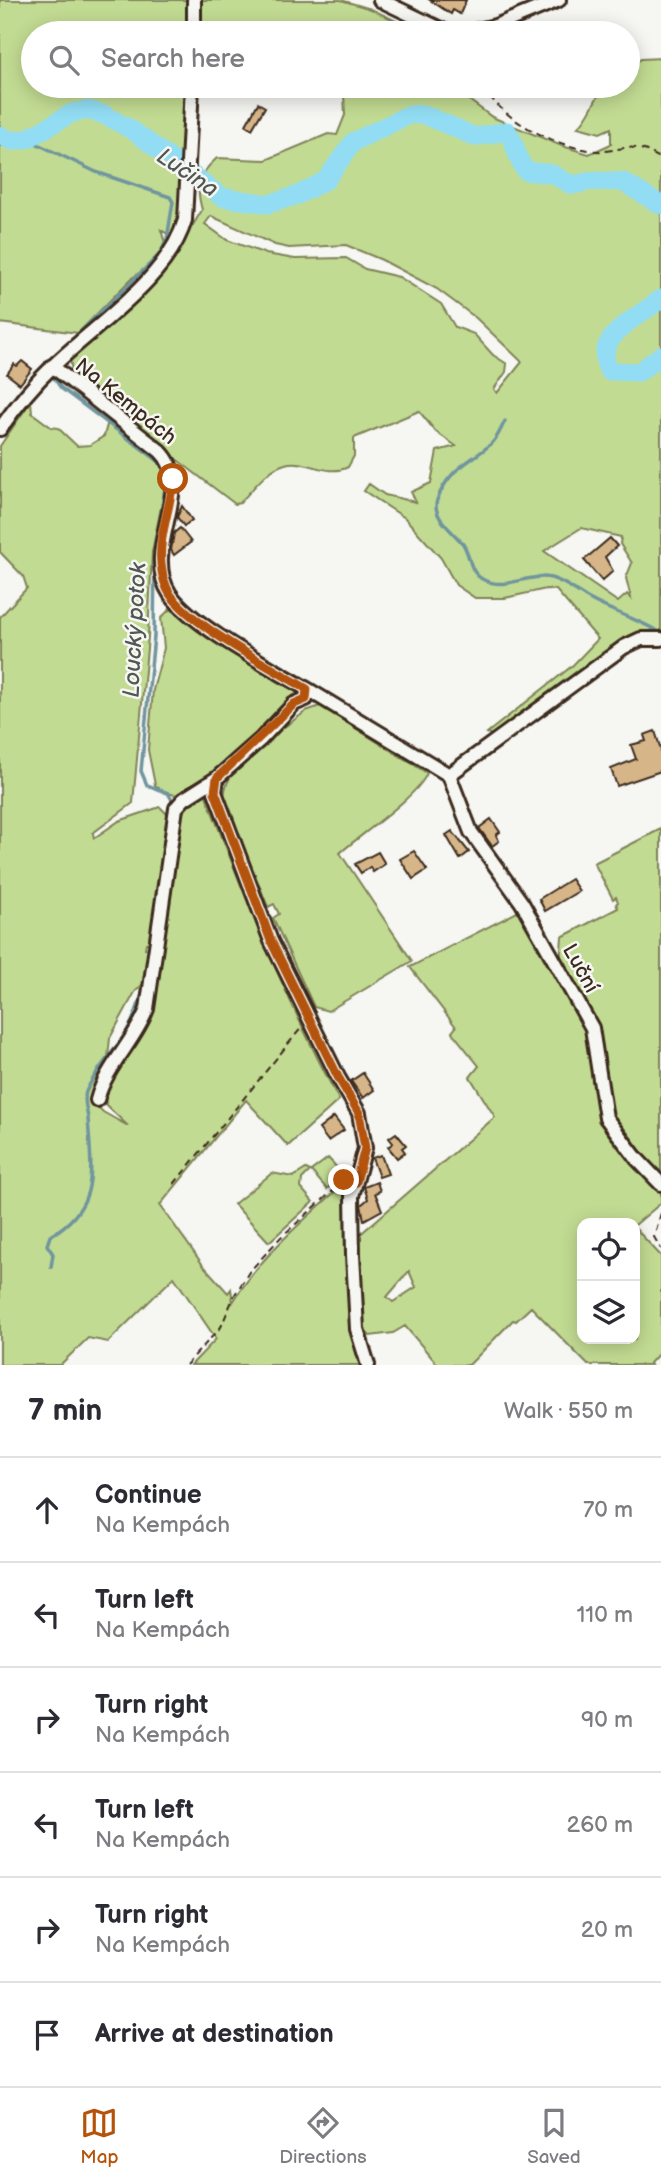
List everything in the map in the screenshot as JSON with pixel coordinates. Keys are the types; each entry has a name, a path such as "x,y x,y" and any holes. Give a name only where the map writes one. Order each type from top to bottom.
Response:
{"street":[{"path":"194,0 194,21"},
{"path":"380,0 424,21"},
{"path":"507,21 559,0"},
{"name":"Na Kempách","path":"192,98 185,220 179,240 155,272 52,366 166,457 173,479 161,556 163,578 169,592 180,606 230,642 307,689"},
{"path":"0,429 20,400 52,366"},
{"path":"97,1100 103,1084 137,1031 147,1009 176,808 184,799 217,778 294,704 306,699 307,689 449,775 624,647 641,639 661,639"},
{"name":"Luční","path":"449,775 471,832 522,903 592,1028 606,1118 637,1159 661,1184"},
{"path":"217,778 215,792 271,941 359,1113 365,1148 352,1196 355,1306 357,1329 368,1365"}],"path":[{"path":"493,98 499,107 543,136 590,151 629,146 646,148 661,159"},
{"path":"174,1184 309,1018"},
{"path":"186,1365 222,1327 234,1296 249,1272 281,1237 344,1180 356,1182"},
{"path":"661,1213 654,1237 661,1249"}],"green space":[{"path":"0,0 190,0 190,21 21,21 21,98 187,98 179,241 161,230 166,246 159,258 131,279 78,333 0,323"},
{"path":"202,0 341,0 371,9 396,21 200,21"},
{"path":"661,58 661,635 644,631 496,737 487,733 572,666 598,639 556,590 546,589 505,598 475,598 456,585 441,558 405,518 364,491 369,484 385,495 416,502 411,492 431,483 437,451 456,446 436,432 419,411 354,438 354,456 348,467 332,470 301,463 285,464 266,475 240,503 235,504 73,380 70,358 164,273 202,210 200,181 217,158 266,160 328,134 337,135 345,115 344,98 466,98 492,117 562,146 589,154 611,144 611,128 600,133 578,127 596,98 640,98 640,60","holes":["211,216 275,245 289,248 346,245 382,260 437,289 476,318 522,362 497,393 494,389 506,372 507,364 493,355 474,334 455,327 441,304 399,277 365,269 346,258 295,259 266,254 227,240 205,224","581,528 621,537 620,544 632,563 626,578 631,598 627,594 618,602 544,551"]},
{"path":"31,401 32,413 51,427 58,428 77,446 90,445 104,436 108,421 153,455 164,472 166,482 152,552 148,637 133,803 93,833 94,838 119,821 160,807 167,814 168,831 151,943 146,943 145,948 150,949 145,982 135,992 110,1038 107,1068 93,1090 92,1101 103,1112 128,1126 106,1105 105,1088 146,1020 180,804 205,793 267,948 301,1025 339,1100 288,1146 246,1100 160,1205 203,1265 228,1293 231,1289 233,1302 270,1253 345,1183 349,1184 357,1237 495,1117 470,1077 479,1066 452,1032 456,1027 410,967 519,911 572,1000 587,1034 592,1028 560,963 562,937 618,908 616,897 613,899 594,863 661,829 661,1203 640,1221 640,1218 577,1218 577,1344 640,1344 640,1233 661,1256 661,1351 651,1365 588,1365 531,1307 516,1321 513,1320 469,1365 438,1365 405,1326 393,1333 370,1336 362,1328 362,1365 191,1365 216,1339 174,1277 108,1342 88,1338 60,1365 0,1365 0,617 27,588 23,576 0,552 0,446","holes":["409,1271 416,1287 393,1302 387,1297"]},
{"path":"170,609 294,686 298,698 208,780 175,795 164,792 155,785 148,750 153,690 164,648 161,618"},
{"path":"320,706 427,773 413,792 340,853 412,961 328,1011 314,1007 273,918 279,914 274,904 268,907 224,799 226,785 243,760 306,711"},
{"path":"328,1158 343,1174 327,1189 311,1171"},
{"path":"306,1169 310,1171 302,1179 301,1188 313,1202 269,1242 234,1204 272,1173 293,1177"}],"building":[{"path":"430,0 466,0 460,14 453,10 451,14"},
{"path":"258,103 265,107 252,129 246,125"},
{"path":"22,361 32,369 20,384 7,374 14,364 17,366"},
{"path":"182,506 192,520 184,526 177,517"},
{"path":"180,528 191,542 174,555 171,550 174,533"},
{"path":"610,538 617,546 605,557 613,571 602,581 584,560"},
{"path":"655,731 661,750 661,771 617,786 611,769 636,759 631,745 646,741 644,735"},
{"path":"491,819 500,832 496,835 499,841 492,846 479,828"},
{"path":"452,831 469,852 460,859 446,835"},
{"path":"414,851 427,870 413,879 400,859"},
{"path":"378,852 385,864 373,872 370,867 361,873 355,864"},
{"path":"571,879 579,891 545,911 539,899"},
{"path":"363,1073 374,1090 363,1098 351,1081"},
{"path":"334,1117 344,1130 328,1141 319,1129"},
{"path":"396,1133 406,1145 402,1148 405,1152 397,1158 388,1147 393,1143 389,1138"},
{"path":"381,1155 388,1174 379,1177 372,1158"},
{"path":"377,1182 380,1191 375,1193 382,1210 364,1220 361,1205 368,1199 364,1187"}],"waterway":[{"name":"Lučina","path":"0,135 11,141 27,139 72,113 87,110 105,115 132,130 222,197 268,204 298,195 326,180 353,142 408,115 423,114 475,137 507,131 526,171 552,174 572,185 592,181 623,182 661,205"},
{"name":"Loucký potok","path":"27,139 96,172 170,197 173,202 167,239 160,254 72,340"},
{"name":"Lučina","path":"661,299 620,329 611,339 605,359 609,371 639,372 661,355"},
{"name":"Loucký potok","path":"51,374 61,388 161,463 167,475 155,555 154,636 141,771 147,785 168,793 172,800"},
{"path":"505,421 493,442 453,473 437,500 440,518 463,544 475,573 484,580 501,584 542,577 556,579 598,604 661,633"},
{"name":"Loucký potok","path":"51,1267 53,1254 47,1245 50,1236 78,1212 89,1185 91,1170 86,1092 131,1024 145,984"}],"route":[{"path":"173,479 161,549 163,578 169,592 180,606 230,642 307,689 306,699 294,704 261,739 217,778 215,792 271,941 338,1077 359,1113 365,1148 363,1160 356,1182 351,1179 344,1180"}]}
